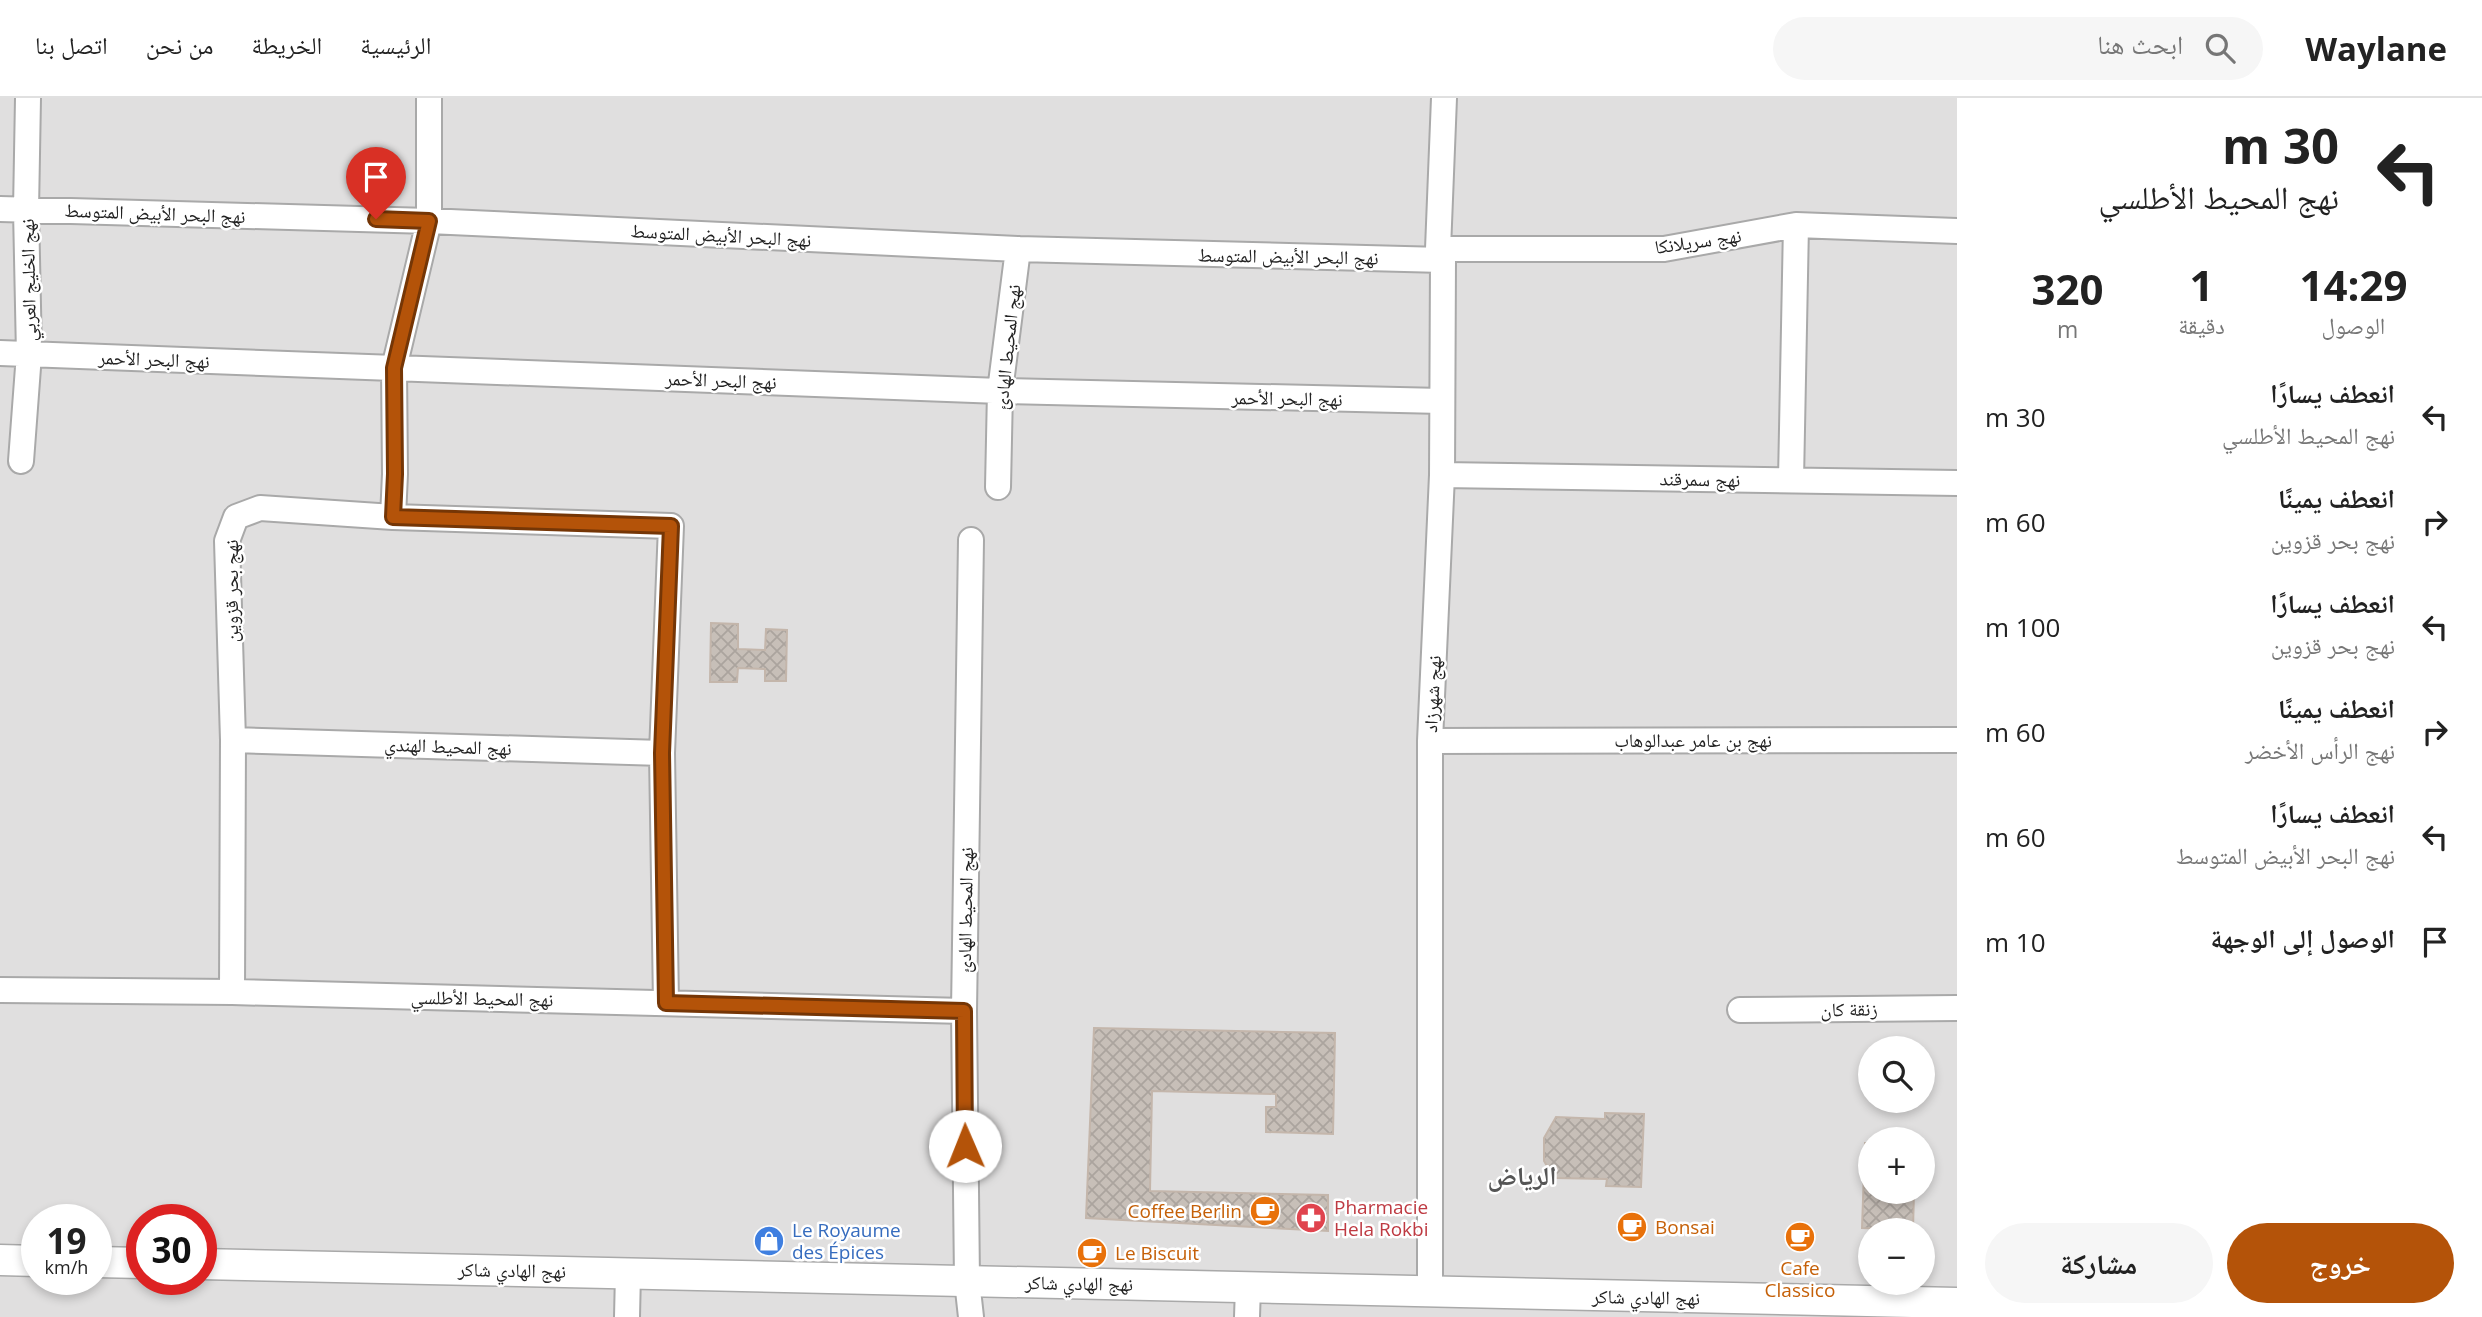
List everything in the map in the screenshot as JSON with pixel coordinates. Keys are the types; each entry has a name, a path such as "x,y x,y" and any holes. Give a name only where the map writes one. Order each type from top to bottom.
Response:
{"street":[{"name":"نهج الخليج العربي","path":"22,461 29,354 26,210 28,98"},
{"path":"393,517 394,368 429,221 429,98"},
{"name":"نهج شهرزاد","path":"1430,1292 1430,741 1442,475 1441,254 1444,98"},
{"name":"نهج البحر الأبيض المتوسط","path":"0,209 429,221 1018,249 1441,254"},
{"path":"1791,480 1796,225"},
{"name":"نهج سريلانكا","path":"1441,254 1664,249 1796,225 1957,231"},
{"name":"نهج المحيط الهادئ","path":"998,487 1000,391 1018,249"},
{"name":"نهج البحر الأحمر","path":"0,353 1000,391 1442,401"},
{"name":"نهج سمرقند","path":"1442,475 1957,482"},
{"name":"نهج بحر قزوين","path":"232,992 233,740 227,541 236,517 260,508 393,517 671,526 662,753 666,1003"},
{"name":"نهج المحيط الهادئ","path":"971,540 964,1011 967,1281 971,1317"},
{"name":"نهج المحيط الهندي","path":"233,740 662,753"},
{"name":"نهج بن عامر عبدالوهاب","path":"1430,741 1957,740"},
{"name":"نهج المحيط الأطلسي","path":"0,990 232,992 964,1011"},
{"name":"زنقة كان","path":"1740,1010 1957,1007"},
{"path":"0,1260 21,1261"},
{"name":"نهج الهادي شاكر","path":"217,1264 1430,1292 1637,1307 1914,1310 1957,1303"},
{"path":"627,1317 628,1273"},
{"path":"1247,1317 1248,1287"}],"shaded area":[{"path":"0,98 1957,98 1957,1317 0,1317"}],"building":[{"path":"711,623 738,624 738,649 765,650 766,629 787,630 786,681 765,681 765,669 738,668 737,682 710,682"},
{"path":"1094,1028 1335,1033 1333,1134 1266,1132 1266,1107 1276,1107 1276,1094 1152,1091 1150,1191 1328,1195 1328,1231 1086,1218"},
{"path":"1605,1113 1644,1114 1641,1187 1606,1186 1607,1179 1554,1178 1544,1161 1544,1138 1556,1117 1605,1119"},
{"path":"1863,1204 1914,1204 1913,1218 1862,1218"}],"place":[{"name":"Coffee Berlin","path":"1265,1211"},
{"name":"Pharmacie Hela Rokbi","path":"1311,1218"},
{"name":"Bonsai","path":"1632,1227"},
{"name":"Cafe Classico","path":"1800,1237"},
{"name":"Le Royaume des Épices","path":"769,1241"},
{"name":"Le Biscuit","path":"1092,1253"}],"district":[{"name":"الرياض","path":"1522,1176"}],"route":[{"path":"376,219 429,221 394,368 393,517 671,526 662,753 666,1003 964,1011 965,1146"}]}
